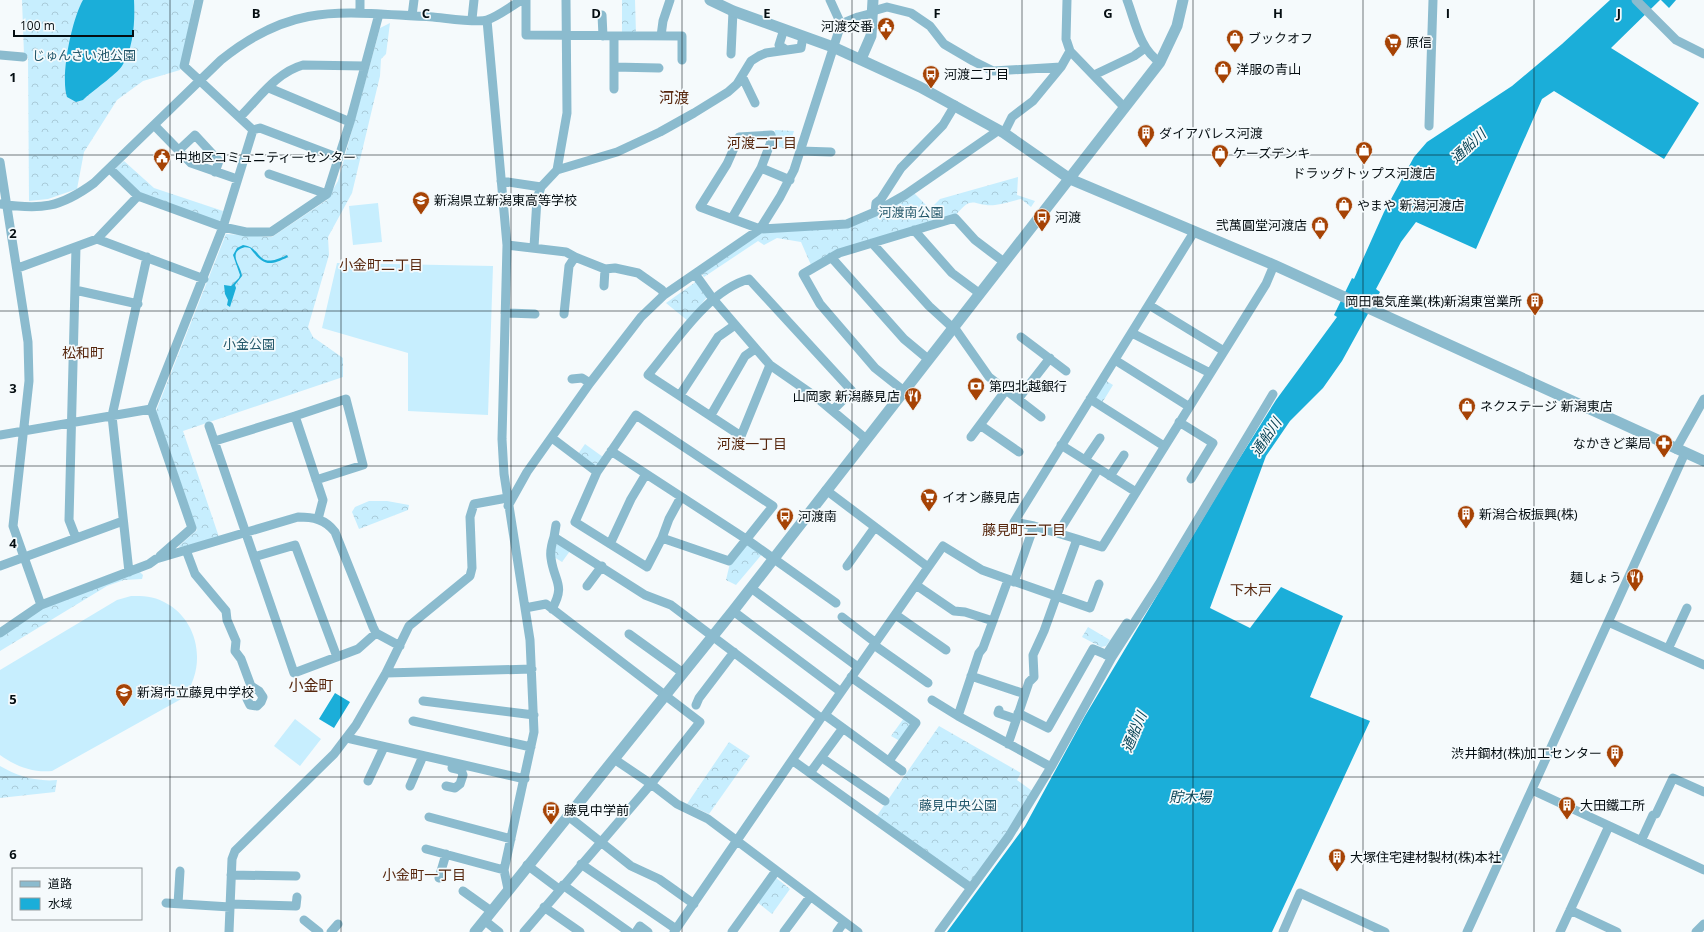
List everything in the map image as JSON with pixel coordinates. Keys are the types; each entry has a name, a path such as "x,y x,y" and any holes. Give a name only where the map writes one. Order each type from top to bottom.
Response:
{"street":[{"path":"199,0 184,66 253,130"},
{"path":"360,0 360,12"},
{"path":"412,16 414,0"},
{"path":"472,19 474,0"},
{"path":"3,204 44,207 76,196 94,184 200,80 243,42 282,22 327,12 360,12 487,20 522,0"},
{"path":"526,0 526,36 682,36 682,60"},
{"path":"534,247 536,210 542,187 557,170 567,113 566,0"},
{"path":"661,36 663,21 670,0"},
{"path":"710,0 733,11 833,47 955,105 1002,132 1070,179 1274,265 1704,461"},
{"path":"508,502 527,472 590,383 641,317 664,295 760,229 790,180 841,24 830,0"},
{"path":"1067,0 1066,39 1070,51 1125,108"},
{"path":"1127,0 1145,48 1151,57 1160,62"},
{"path":"475,932 527,865 774,559 979,293 1070,179 1160,62 1177,26 1183,0"},
{"path":"1429,126 1433,0"},
{"path":"1636,0 1652,18 1676,40 1704,54"},
{"path":"841,24 858,17 873,8 890,3 911,13 930,26 944,44 993,71 1060,67"},
{"path":"861,59 871,36 873,8"},
{"path":"731,54 733,11"},
{"path":"110,168 138,196 223,227 246,232 271,232 327,194 350,122 379,14"},
{"path":"602,15 603,36"},
{"path":"487,20 507,245 502,439 508,502 525,608 532,669 534,715 534,732 531,748 504,870 508,889"},
{"path":"784,29 779,45 786,50"},
{"path":"614,36 614,89"},
{"path":"557,170 617,152 660,132 728,92 737,84 751,61 759,56 801,48 803,36"},
{"path":"1094,75 1134,56 1145,48"},
{"path":"732,218 761,168 771,144 771,135 740,137 727,164 700,207 760,229 847,224 875,212 905,195 1002,132 1012,117 1033,101 1060,67 1070,51"},
{"path":"0,55 23,57"},
{"path":"240,117 284,73 303,65 365,66"},
{"path":"614,67 659,68"},
{"path":"742,76 755,103"},
{"path":"269,88 350,122"},
{"path":"875,212 876,203 881,199 901,168 943,125 955,105"},
{"path":"154,125 191,163 237,179"},
{"path":"253,130 260,128 339,158"},
{"path":"0,633 41,605 149,564 192,528 151,409 204,279 223,227 253,130"},
{"path":"179,150 195,135 219,161 216,172"},
{"path":"800,151 831,152"},
{"path":"0,162 3,204 18,268 28,342 28,381 24,432 13,526 23,558 41,605"},
{"path":"761,168 790,180"},
{"path":"269,174 327,194"},
{"path":"501,181 542,187"},
{"path":"18,268 97,239 138,196"},
{"path":"904,391 875,368 825,310 803,274 830,257 955,218 975,240 1004,262"},
{"path":"914,230 952,273 979,293"},
{"path":"1194,232 1014,522 1034,526 1102,547 1188,406 1224,352 1266,284 1274,265"},
{"path":"97,239 204,279"},
{"path":"872,243 929,306 953,327 990,377 1041,417"},
{"path":"507,245 566,252 605,269 615,268 638,273 662,290 664,295"},
{"path":"76,247 69,520 76,538"},
{"path":"129,572 112,416 138,304 147,257"},
{"path":"564,314 569,266 575,257"},
{"path":"830,257 904,339 928,359"},
{"path":"604,286 605,269"},
{"path":"695,274 712,299 770,365 833,410 866,439"},
{"path":"770,365 741,436 648,375 712,299 736,283 750,279 852,391 833,410"},
{"path":"75,290 138,304"},
{"path":"1149,305 1224,352"},
{"path":"505,313 535,314"},
{"path":"680,395 718,337 735,325"},
{"path":"1132,333 1210,373"},
{"path":"1021,337 1066,371"},
{"path":"711,415 745,356 755,349"},
{"path":"1018,399 1050,358"},
{"path":"1115,360 1188,406"},
{"path":"572,378 582,378 590,383"},
{"path":"971,437 1006,390"},
{"path":"939,932 1009,836 1051,767 1109,656 1152,595 1272,394"},
{"path":"214,441 346,399 363,465 316,480"},
{"path":"1090,399 1164,446"},
{"path":"1467,932 1608,622 1680,451 1704,399"},
{"path":"0,435 151,409"},
{"path":"662,538 730,561 773,506 636,415 597,472 575,522 647,567 662,538 669,519 682,497"},
{"path":"295,416 323,500 318,519"},
{"path":"1179,422 1213,443 1191,479"},
{"path":"980,425 1019,452"},
{"path":"209,426 294,673 358,649 376,633"},
{"path":"552,438 597,472"},
{"path":"1085,460 1100,438"},
{"path":"1061,445 1136,492"},
{"path":"611,451 746,539 836,603"},
{"path":"1110,476 1124,455"},
{"path":"1058,533 1098,469"},
{"path":"610,544 631,499 646,474"},
{"path":"826,490 928,567"},
{"path":"230,932 231,875 232,859 235,851 334,754 347,738 386,672 409,626 470,576 472,568 470,517 474,504 508,502"},
{"path":"156,559 298,517 318,519 330,525 335,532 372,627 376,633 400,646"},
{"path":"0,566 123,521"},
{"path":"552,609 557,600 560,588 550,558 556,525"},
{"path":"958,716 971,676 992,621 1011,581 1034,526"},
{"path":"847,566 875,527"},
{"path":"554,537 602,566 645,595 671,606 823,717 843,728 902,771"},
{"path":"1008,744 1029,682 1034,677 1033,656 1057,597 1077,539"},
{"path":"254,557 295,545 337,657"},
{"path":"581,864 675,931 792,760 943,546 982,570 1090,608 1099,584"},
{"path":"186,550 195,574 226,611 227,620 236,641 235,651 241,659 251,686"},
{"path":"587,586 602,566"},
{"path":"916,585 954,611 965,612 992,621"},
{"path":"751,588 858,667"},
{"path":"525,608 546,604 700,722 651,784 561,887 527,931"},
{"path":"1668,649 1687,608"},
{"path":"733,611 841,692"},
{"path":"896,614 946,650"},
{"path":"842,617 875,644 928,683"},
{"path":"1608,622 1704,665"},
{"path":"629,634 682,673"},
{"path":"999,710 998,713 1017,716 1048,728 1093,649 1109,656"},
{"path":"696,705 699,698 734,652"},
{"path":"386,672 532,669"},
{"path":"971,676 1025,694"},
{"path":"851,677 916,723 889,761"},
{"path":"932,700 1051,767"},
{"path":"423,701 534,715"},
{"path":"413,721 531,748"},
{"path":"810,773 843,728"},
{"path":"347,738 525,779"},
{"path":"368,781 384,747"},
{"path":"410,786 423,756"},
{"path":"822,758 885,801"},
{"path":"614,759 651,784 668,799 708,819 776,872 858,932"},
{"path":"792,760 971,888"},
{"path":"446,786 455,788 460,784 463,775 461,770 452,768 454,762"},
{"path":"1641,841 1673,778 1704,792"},
{"path":"1532,790 1704,870"},
{"path":"568,816 631,866 659,879 694,904"},
{"path":"429,817 511,839"},
{"path":"1560,932 1609,826"},
{"path":"426,849 504,870"},
{"path":"439,878 446,854"},
{"path":"527,865 629,932"},
{"path":"178,904 180,871"},
{"path":"732,932 776,872"},
{"path":"231,875 296,876"},
{"path":"463,891 491,911"},
{"path":"1283,932 1300,893 1385,932"},
{"path":"166,903 230,906 296,906 297,897"},
{"path":"784,932 810,897"},
{"path":"544,908 574,930"},
{"path":"1570,910 1617,932"},
{"path":"304,920 319,932"},
{"path":"484,920 499,932"},
{"path":"837,932 844,922"},
{"path":"331,932 338,924"},
{"path":"1696,932 1704,924"},
{"path":"636,932 640,926 648,932"}],"green space":[{"name":"じゅんさい池公園","path":"22,0 194,0 180,70 143,81 117,100 84,152 77,189 48,199 29,201 28,56 24,55"},
{"path":"622,0 635,0 636,34 622,34"},
{"name":"小金公園","path":"390,23 386,54 381,59 380,76 352,193 328,237 329,255 308,327 313,337 343,358 343,377 183,431 219,537 181,550 179,546 197,530 156,411 226,234 272,237 327,200 338,181 380,28"},
{"path":"775,130 794,131 788,150 774,145 776,138 774,137"},
{"path":"124,161 154,188 223,211 221,220 217,222 140,193 115,169"},
{"name":"河渡南公園","path":"1018,177 1017,195 1035,201 1031,207 1021,199 995,205 974,202 966,204 956,215 811,265 801,242 777,238 764,245 758,241 704,277 702,274 763,231 848,228 914,193 930,209 940,199"},
{"path":"378,203 382,242 353,245 349,206"},
{"path":"337,263 493,266 488,415 408,411 408,353 322,328"},
{"path":"697,281 707,297 688,321 666,303"},
{"path":"1105,380 1113,385 1102,403 1094,398"},
{"path":"585,444 603,457 597,465 594,465 578,454"},
{"path":"369,501 387,501 409,505 408,510 359,529 352,512 355,507"},
{"path":"747,541 763,553 736,585 726,580 730,563"},
{"path":"558,543 570,551 562,562 554,557 555,546"},
{"path":"139,571 143,575 142,579 124,580 107,586 0,651 0,636 34,612"},
{"path":"131,596 152,597 160,600 176,610 186,620 192,632 196,646 197,659 191,686 183,698 52,771 38,771 24,768 0,755 0,670 117,600"},
{"path":"1088,627 1110,640 1106,646 1101,647 1082,637"},
{"path":"904,718 912,724 900,741 891,736"},
{"path":"295,719 321,739 300,766 274,746"},
{"name":"藤見中央公園","path":"939,726 1021,773 1017,780 1035,793 971,888 874,820"},
{"path":"729,742 750,756 709,814 687,804"},
{"path":"0,766 27,778 57,780 55,792 0,798"},
{"path":"775,877 790,889 772,914 757,902"}],"water":[{"path":"83,0 134,0 134,25 129,51 119,70 83,100 76,102 67,97 65,76 71,34"},
{"name":"貯木場","path":"1610,0 1660,0 1611,48 1699,103 1664,159 1554,91 1542,99 1476,249 1416,222 1401,242 1376,289 1380,292 1342,361 1323,388 1290,421 1266,456 1210,608 1250,628 1281,587 1343,616 1310,697 1370,721 1272,932 947,932 1025,826 1085,716 1229,475 1276,400 1337,317 1334,315 1352,278 1354,279 1384,212 1414,157 1427,142 1512,86 1562,44"},
{"path":"1661,0 1676,0 1669,8"},
{"path":"243,245 250,247 265,260 270,261 287,255 288,257 275,262 266,263 262,261 250,248 246,247 240,249 237,252 236,258 242,276 235,285 236,288 230,307 227,305 228,300 225,294 224,285 231,286 239,278 240,275 233,255 237,248"},
{"path":"335,693 350,702 334,728 319,719"}],"place":[{"name":"河渡交番","path":"886,41"},
{"name":"ブックオフ","path":"1235,53"},
{"name":"原信","path":"1393,57"},
{"name":"洋服の青山","path":"1223,84"},
{"name":"河渡二丁目","path":"931,89"},
{"name":"ダイアパレス河渡","path":"1146,148"},
{"name":"ドラッグトップス河渡店","path":"1364,165"},
{"name":"ケーズデンキ","path":"1220,168"},
{"name":"中地区コミュニティーセンター","path":"162,172"},
{"name":"新潟県立新潟東高等学校","path":"421,215"},
{"name":"やまや 新潟河渡店","path":"1344,220"},
{"name":"河渡","path":"1042,232"},
{"name":"弐萬圓堂河渡店","path":"1320,240"},
{"name":"岡田電気産業(株)新潟東営業所","path":"1535,316"},
{"name":"第四北越銀行","path":"976,401"},
{"name":"山岡家 新潟藤見店","path":"913,411"},
{"name":"ネクステージ 新潟東店","path":"1467,421"},
{"name":"なかきど薬局","path":"1664,458"},
{"name":"イオン藤見店","path":"929,512"},
{"name":"新潟合板振興(株)","path":"1466,529"},
{"name":"河渡南","path":"785,531"},
{"name":"麺しょう","path":"1635,592"},
{"name":"新潟市立藤見中学校","path":"124,707"},
{"name":"渋井鋼材(株)加工センター","path":"1615,768"},
{"name":"大田鐵工所","path":"1567,820"},
{"name":"藤見中学前","path":"551,825"},
{"name":"大塚住宅建材製材(株)本社","path":"1337,872"}],"district":[{"name":"河渡","path":"674,98"},
{"name":"河渡二丁目","path":"762,143"},
{"name":"小金町二丁目","path":"381,265"},
{"name":"松和町","path":"83,353"},
{"name":"河渡一丁目","path":"752,444"},
{"name":"藤見町二丁目","path":"1024,530"},
{"name":"下木戸","path":"1251,590"},
{"name":"小金町","path":"311,686"},
{"name":"小金町一丁目","path":"424,875"}],"water label":[{"name":"通船川","path":"1468,146"},
{"name":"通船川","path":"1266,437"},
{"name":"通船川","path":"1134,732"}]}
